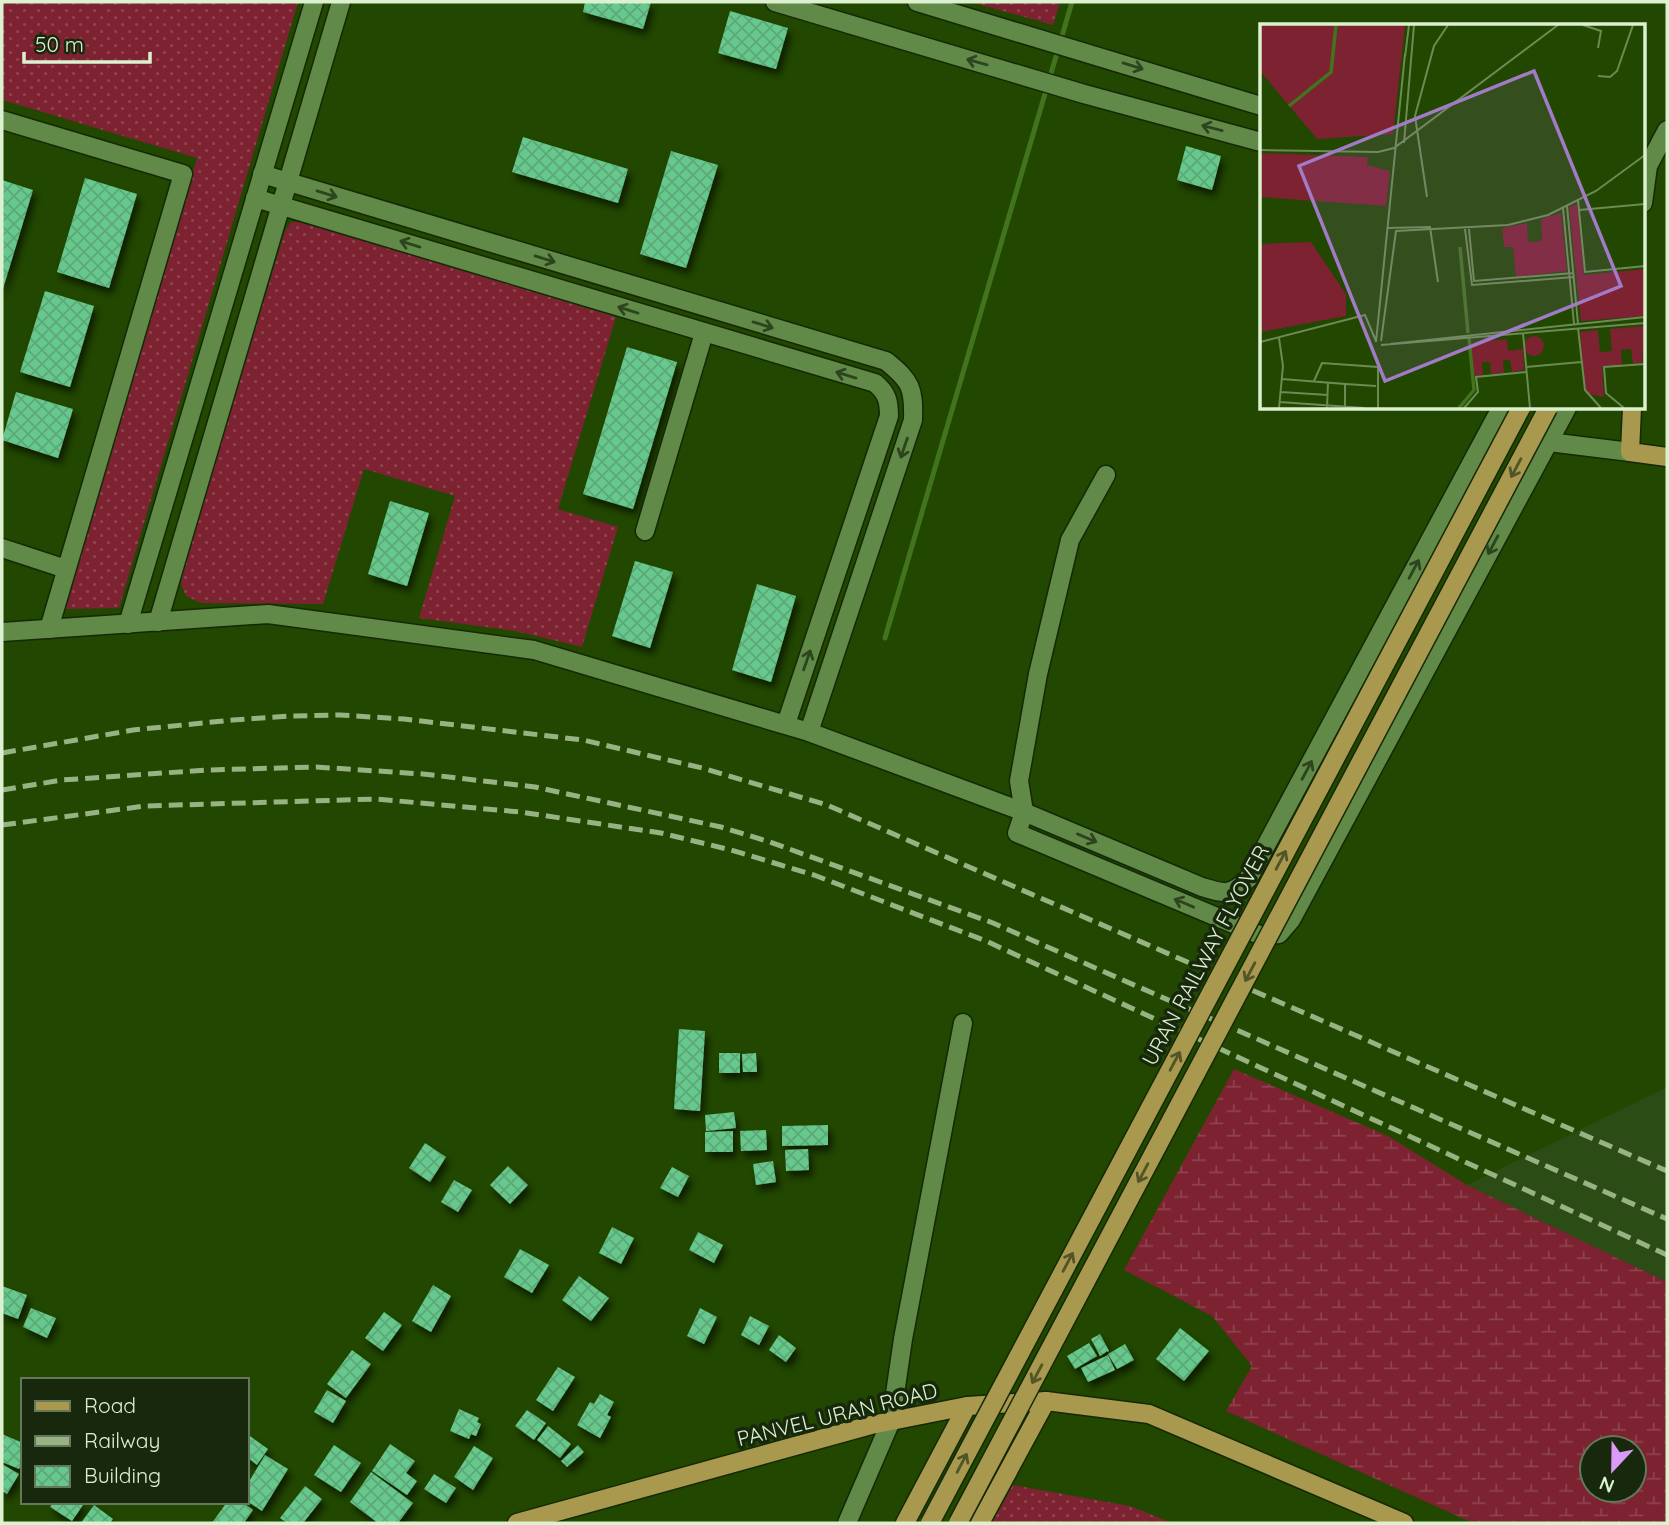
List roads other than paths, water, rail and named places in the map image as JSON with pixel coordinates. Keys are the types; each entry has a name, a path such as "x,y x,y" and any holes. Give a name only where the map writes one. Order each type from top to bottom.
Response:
{"main road":[{"name":"URAN RAILWAY FLYOVER","path":"930,1523 1520,410"},
{"path":"958,1523 1547,410"},
{"path":"1632,410 1630,452 1667,457"},
{"path":"981,1523 1046,1401"},
{"name":"PANVEL URAN ROAD","path":"517,1523 891,1421 967,1406 1046,1401 1149,1414 1405,1523"},
{"path":"905,1523 967,1406"}],"street":[{"path":"128,624 314,2"},
{"path":"158,622 341,2"},
{"path":"775,2 1260,142"},
{"path":"917,2 1260,106"},
{"path":"2,120 183,174 49,629"},
{"path":"1644,196 1648,166 1667,130"},
{"path":"262,174 886,361 905,376 914,398 914,420 809,732"},
{"path":"255,198 875,383 884,391 889,403 889,416 786,724"},
{"path":"645,531 704,332"},
{"path":"2,632 268,614 534,650 786,724 1024,812 1202,887 1221,893 1235,891 1248,879 1500,410"},
{"path":"1106,475 1070,540 1038,674 1019,781 1024,812 1017,833 1262,936 1279,934 1291,920 1566,410"},
{"path":"1549,442 1630,452"},
{"path":"2,548 66,569"},
{"path":"847,1523 891,1421 903,1339 963,1023"}],"waterway":[{"path":"885,638 1072,2"}],"railway":[{"path":"2,753 133,730 233,720 340,715 404,719 583,740 702,768 827,805 1667,1171"},
{"path":"2,790 62,780 207,770 316,767 423,774 535,787 721,827 770,842 993,923 1667,1219"},
{"path":"2,825 145,806 376,799 520,812 661,833 731,850 814,875 986,941 1667,1255"}]}
